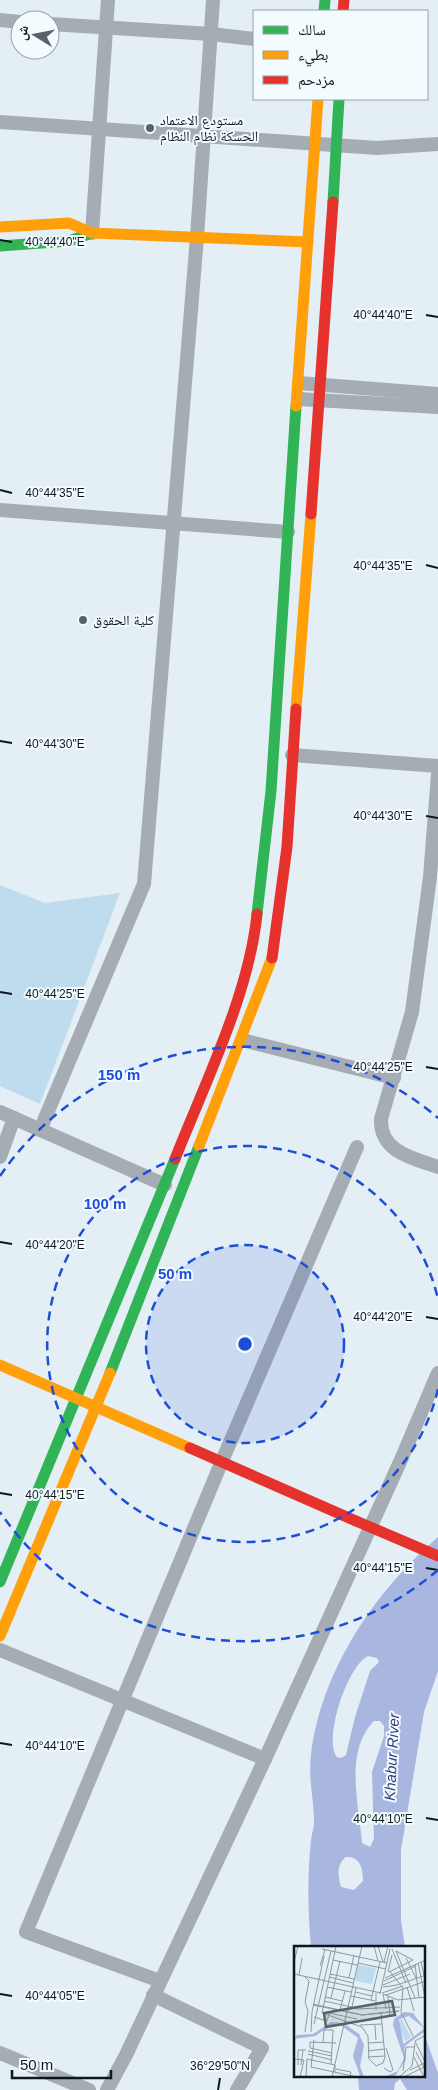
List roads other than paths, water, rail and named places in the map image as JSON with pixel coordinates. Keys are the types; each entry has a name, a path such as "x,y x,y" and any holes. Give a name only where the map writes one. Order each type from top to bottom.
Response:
{"street":[{"path":"92,233 108,0"},
{"path":"40,1130 144,884 198,237 214,0"},
{"path":"60,25 211,34 253,39"},
{"path":"0,1582 165,1185 233,1011 243,979 257,918 271,791 318,100"},
{"path":"0,1636 97,1407 182,1194 271,962 278,930 288,836 292,754 320,401 338,100"},
{"path":"0,122 336,146 377,148 438,144"},
{"path":"0,227 69,223 92,233 308,242"},
{"path":"0,246 69,241 92,233"},
{"path":"299,383 438,394"},
{"path":"298,399 438,407"},
{"path":"0,510 288,532"},
{"path":"292,754 438,766"},
{"path":"438,774 430,877 412,1012 381,1119 380,1132 387,1143 402,1154 438,1168"},
{"path":"242,1040 394,1078"},
{"path":"0,1112 182,1194"},
{"path":"0,1157 14,1118"},
{"path":"160,1981 26,1932 121,1700 357,1147"},
{"path":"0,1365 438,1556"},
{"path":"106,2090 265,1759 396,1470 438,1372"},
{"path":"0,1650 265,1759"},
{"path":"153,1995 262,2048 237,2090"},
{"path":"0,2053 89,2090"}],"water":[{"name":"Khabur River","path":"438,1537 438,1671 424,1712 401,1850 401,1921 405,1946 311,1946 308,1881 314,1823 310,1764 317,1724 326,1693 339,1663 373,1608 393,1582","holes":["368,1656 377,1658 379,1662 370,1671 355,1717 346,1755 341,1758 337,1757 333,1748 333,1735 339,1704 345,1688 360,1663","374,1721 380,1721 384,1726 384,1736 372,1772 374,1839 370,1847 362,1843 356,1763 359,1747 365,1733","346,1857 351,1857 358,1861 362,1868 363,1881 354,1890 341,1887 339,1879 339,1867"]},
{"path":"426,2039 438,2073 438,2090 407,2090 400,2079 395,2083 394,2090 359,2090 358,2078 426,2078"}],"place":[{"name":"مستودع الاعتماد الحسكة نظام النظام","path":"150,128"},
{"name":"كلية الحقوق","path":"83,620"}]}
